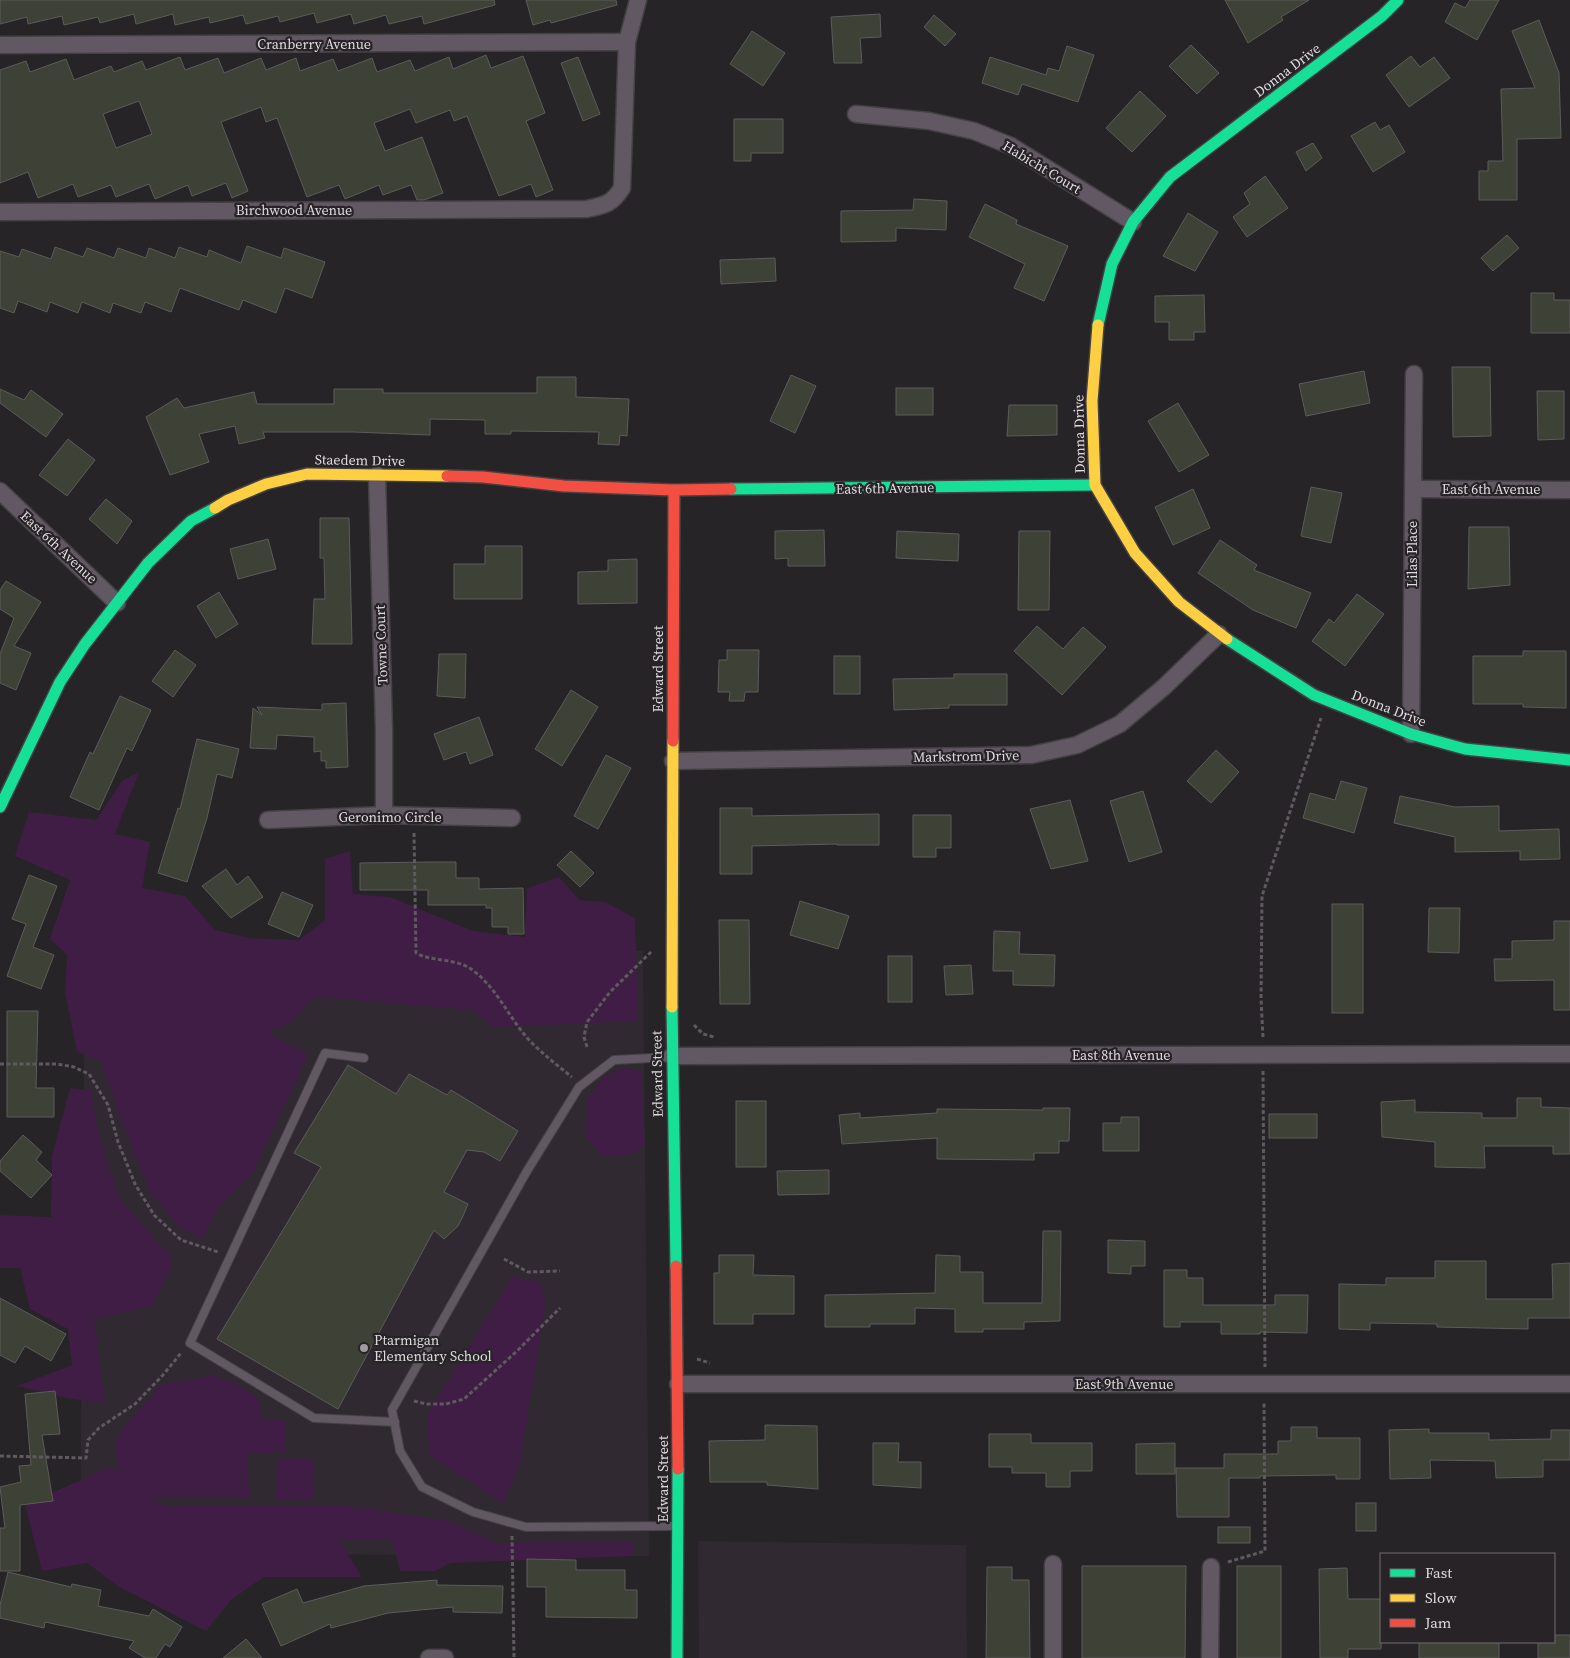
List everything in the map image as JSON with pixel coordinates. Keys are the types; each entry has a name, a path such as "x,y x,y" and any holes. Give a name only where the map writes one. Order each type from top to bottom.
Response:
{"street":[{"name":"Birchwood Avenue","path":"0,212 587,209 604,205 614,200 622,188 627,42 638,0"},
{"name":"Donna Drive","path":"1398,0 1382,16 1170,177 1133,222 1112,264 1099,318 1092,401 1096,485 1135,553 1179,602 1219,634 1314,695 1411,734 1465,749 1570,760"},
{"name":"Cranberry Avenue","path":"0,45 627,42"},
{"name":"Habicht Court","path":"856,114 929,121 974,131 1012,146 1133,222"},
{"name":"Lilas Place","path":"1411,734 1414,374"},
{"name":"Staedem Drive","path":"0,807 60,682 85,644 148,563 191,522 228,500 266,484 307,474 483,477 564,486 674,490"},
{"name":"Towne Court","path":"377,475 384,730 384,815"},
{"name":"East 6th Avenue","path":"674,490 1096,485"},
{"name":"East 6th Avenue","path":"1413,489 1570,490"},
{"name":"Edward Street","path":"674,490 672,1056 678,1384 677,1658"},
{"name":"East 6th Avenue","path":"0,491 117,603"},
{"name":"Markstrom Drive","path":"673,761 1031,755 1077,745 1120,724 1164,687 1219,634"},
{"name":"Geronimo Circle","path":"268,820 384,815 512,818"},
{"name":"East 8th Avenue","path":"672,1056 1570,1054"},
{"name":"East 9th Avenue","path":"678,1384 1570,1384"},
{"path":"1053,1564 1053,1658"},
{"path":"1210,1658 1211,1567"},
{"path":"428,1658 445,1658"}],"lane":[{"path":"364,1058 325,1053 190,1343 314,1418 395,1422"},
{"path":"672,1056 614,1060 579,1088 526,1171 392,1410 400,1451 422,1487 473,1512 526,1527 678,1526"}],"path":[{"path":"1211,1567 1265,1551 1262,896 1320,720 1332,702"},
{"path":"414,816 416,953 468,967 485,980 531,1042 582,1085"},
{"path":"587,1047 584,1037 587,1022 610,992 654,949"},
{"path":"692,1018 693,1025 703,1034 718,1038"},
{"path":"0,1064 57,1064 74,1067 89,1074 108,1105 118,1142 135,1184 154,1215 181,1240 230,1256"},
{"path":"504,1259 528,1272 560,1271"},
{"path":"414,1401 427,1404 446,1404 464,1399 517,1351 560,1308"},
{"path":"0,1456 86,1458 88,1440 99,1428 135,1404 163,1376 190,1343"},
{"path":"512,1523 514,1658"}],"shaded area":[{"path":"139,772 115,834 150,842 142,888 185,896 215,930 250,938 299,940 325,920 325,859 350,851 353,894 390,897 473,931 525,937 527,888 559,877 579,900 605,902 635,918 638,1021 494,1027 473,1010 315,997 290,1022 268,1033 308,1055 253,1173 217,1209 203,1239 179,1226 150,1192 120,1117 101,1061 77,1052 65,992 67,955 50,939 70,880 15,856 29,812 96,820 122,781"},
{"name":"Ptarmigan Elementary School","path":"85,941 643,951 649,1556 80,1553"},
{"path":"626,1068 641,1071 645,1143 635,1154 602,1156 586,1137 587,1098 606,1074"},
{"path":"70,1088 91,1090 98,1131 119,1199 170,1256 171,1268 152,1306 94,1319 105,1403 71,1399 17,1386 72,1365 68,1329 30,1309 20,1268 0,1268 0,1215 51,1217 52,1156"},
{"path":"512,1277 539,1282 546,1299 520,1463 503,1503 429,1455 427,1415"},
{"path":"215,1375 245,1389 260,1400 261,1420 285,1420 285,1451 269,1451 269,1454 248,1454 249,1498 153,1497 165,1506 341,1505 450,1521 496,1543 632,1541 634,1556 451,1563 435,1571 400,1571 392,1540 339,1540 362,1577 264,1577 231,1600 206,1631 119,1587 87,1563 42,1571 25,1505 110,1467 119,1473 115,1443 129,1421 161,1385"},
{"path":"277,1458 314,1459 313,1500 276,1499"},
{"path":"698,1541 966,1545 967,1658 699,1658"}],"building":[{"path":"0,0 494,0 495,5 424,24 422,16 389,24 386,15 354,24 351,14 317,23 314,13 280,22 278,16 246,24 243,15 210,23 209,17 175,25 173,14 136,24 134,14 100,23 98,17 64,25 62,16 28,24 27,17 0,24"},
{"path":"526,0 616,0 617,5 551,23 550,20 533,25"},
{"path":"1225,0 1309,0 1281,17 1283,20 1248,43"},
{"path":"1470,0 1499,0 1477,40 1445,22 1455,3 1465,8"},
{"path":"880,14 881,37 860,38 862,63 834,63 831,17"},
{"path":"934,15 956,34 945,46 924,27"},
{"path":"1539,20 1559,73 1561,138 1517,139 1517,200 1479,200 1479,171 1488,171 1488,161 1503,161 1501,89 1535,88 1512,31"},
{"path":"752,31 785,53 763,86 730,64"},
{"path":"1191,45 1219,73 1197,94 1169,66"},
{"path":"1067,46 1094,55 1078,102 1022,84 1018,95 982,83 990,57 1046,75 1048,68 1059,71"},
{"path":"486,55 491,68 523,56 545,113 526,121 553,190 536,197 531,184 499,196 467,116 454,121 450,110 416,123 410,109 374,123 385,151 422,137 443,193 424,200 417,200 411,185 383,195 379,185 345,199 339,185 307,197 277,118 266,122 261,107 221,122 248,191 232,198 226,183 192,196 188,185 155,199 149,184 116,197 111,185 78,197 73,184 38,198 28,172 0,183 0,70 26,61 30,72 66,59 74,80 111,66 114,72 142,61 146,70 180,57 185,70 218,58 224,73 261,58 266,70 296,58 300,71 333,59 338,71 372,58 377,72 410,60 415,71 449,57 453,69","holes":["139,101 152,134 116,148 103,114"]},
{"path":"1411,56 1420,67 1434,57 1450,78 1409,107 1386,75"},
{"path":"578,57 600,114 583,121 561,63"},
{"path":"1140,91 1166,116 1132,152 1106,128"},
{"path":"734,119 783,119 783,153 751,153 751,161 734,161"},
{"path":"1375,122 1380,130 1389,125 1405,152 1373,172 1351,136"},
{"path":"1313,143 1322,158 1306,171 1296,152"},
{"path":"1265,176 1288,208 1247,237 1233,217 1250,204 1244,193"},
{"path":"914,199 947,201 946,230 896,228 896,241 841,242 841,211 913,210"},
{"path":"985,204 1017,220 1016,224 1068,246 1044,301 1014,288 1025,264 969,237"},
{"path":"1188,213 1218,232 1195,271 1163,256"},
{"path":"1507,235 1519,248 1493,271 1481,258"},
{"path":"247,246 281,258 284,248 325,262 312,298 285,288 276,313 243,300 239,310 180,288 171,312 145,302 141,313 113,303 110,313 82,302 78,313 50,302 47,312 18,301 14,313 0,308 0,251 19,257 22,249 51,259 55,247 83,257 87,248 114,258 118,248 146,258 149,248 175,258 179,247 207,257 209,250 241,263"},
{"path":"775,258 776,281 721,284 720,260"},
{"path":"1531,293 1554,293 1554,300 1570,300 1570,333 1531,333"},
{"path":"1204,295 1205,332 1194,332 1194,340 1169,340 1169,322 1155,322 1155,296"},
{"path":"1452,367 1490,367 1491,436 1453,437"},
{"path":"1364,371 1370,403 1306,416 1299,384"},
{"path":"791,375 816,386 795,433 770,421"},
{"path":"537,377 576,377 576,397 629,399 627,436 620,435 619,445 598,444 599,432 511,431 511,434 485,434 485,420 430,419 430,435 353,432 263,432 265,438 239,444 235,426 199,434 209,462 170,475 146,417 177,398 184,408 254,392 257,404 334,404 334,389 383,389 383,393 537,393"},
{"path":"896,388 933,388 933,415 896,415"},
{"path":"0,389 24,400 31,390 63,414 46,437 0,403"},
{"path":"1537,391 1564,391 1564,439 1538,440"},
{"path":"1178,403 1209,455 1179,472 1148,421"},
{"path":"1009,405 1057,405 1057,435 1007,436"},
{"path":"68,439 95,460 67,496 39,475"},
{"path":"1311,487 1342,493 1331,543 1301,536"},
{"path":"1193,489 1210,528 1173,545 1155,507"},
{"path":"106,499 132,521 117,544 89,519"},
{"path":"320,518 349,518 352,644 312,644 314,599 325,599 324,558 320,558"},
{"path":"1469,527 1509,527 1510,585 1468,589"},
{"path":"824,530 825,566 788,566 788,558 775,559 775,531"},
{"path":"897,531 959,534 958,561 896,558"},
{"path":"1019,531 1050,531 1049,610 1018,610"},
{"path":"268,539 276,569 238,579 230,549"},
{"path":"1220,540 1257,565 1254,570 1311,593 1296,628 1253,610 1198,573"},
{"path":"485,546 522,546 522,599 454,599 454,564 485,564"},
{"path":"637,559 637,603 578,604 578,572 608,571 608,560"},
{"path":"6,581 41,602 14,646 31,653 16,690 0,683 0,654 14,618 0,609 0,590"},
{"path":"219,592 238,624 216,638 197,606"},
{"path":"1357,594 1384,614 1345,666 1312,641 1329,619 1334,623"},
{"path":"1037,626 1063,649 1083,627 1106,647 1062,695 1014,651"},
{"path":"175,650 196,665 173,697 152,681"},
{"path":"727,650 759,650 758,692 745,692 744,701 729,701 730,692 718,692 719,660 727,660"},
{"path":"1523,651 1566,651 1566,708 1523,707 1523,704 1473,704 1473,656 1523,656"},
{"path":"439,654 466,654 465,698 437,696"},
{"path":"834,656 860,656 860,694 834,694"},
{"path":"954,674 1007,674 1007,705 949,705 949,708 894,710 893,679 954,678"},
{"path":"571,690 598,707 562,766 535,749"},
{"path":"120,696 151,710 132,751 127,748 99,810 70,797 90,752 93,754"},
{"path":"346,703 348,767 326,768 326,761 321,761 321,751 314,752 314,737 277,735 276,749 250,748 253,708 262,715 257,707 322,710 322,704"},
{"path":"479,717 493,755 470,764 466,752 444,760 434,734"},
{"path":"197,739 239,749 232,778 217,774 207,818 187,882 158,873 178,808 180,809"},
{"path":"1216,750 1239,772 1211,803 1187,781"},
{"path":"606,755 631,768 598,829 574,816"},
{"path":"1341,781 1367,788 1354,833 1303,818 1310,793 1335,800"},
{"path":"1143,791 1162,852 1129,862 1110,801"},
{"path":"1400,796 1455,807 1499,806 1499,831 1559,829 1560,859 1520,860 1520,851 1455,852 1455,837 1394,823"},
{"path":"1070,800 1088,861 1051,869 1030,809"},
{"path":"720,808 752,808 752,816 879,814 879,845 752,846 752,874 720,874"},
{"path":"913,815 951,815 951,848 936,848 936,857 913,857"},
{"path":"571,851 594,873 580,887 557,865"},
{"path":"456,862 456,878 479,878 479,889 523,888 524,934 508,934 508,927 492,927 492,908 486,908 486,905 428,905 428,890 360,890 360,863"},
{"path":"226,869 237,885 248,876 263,897 231,918 202,886"},
{"path":"29,875 57,886 33,947 54,955 41,989 7,976 26,924 12,919"},
{"path":"282,892 313,905 299,937 268,924"},
{"path":"800,901 849,916 838,949 790,935"},
{"path":"1332,904 1363,904 1363,1013 1332,1013"},
{"path":"1429,908 1460,908 1459,953 1428,952"},
{"path":"719,920 749,920 750,1004 720,1004"},
{"path":"1554,921 1570,921 1570,1010 1554,1010 1554,980 1495,981 1494,959 1512,959 1512,941 1554,940"},
{"path":"994,931 1020,932 1019,954 1055,955 1054,986 1013,985 1013,971 993,971"},
{"path":"888,956 912,956 912,1002 888,1002"},
{"path":"971,965 973,994 946,995 944,966"},
{"path":"7,1011 38,1011 36,1088 54,1088 54,1117 7,1117"},
{"name":"Ptarmigan Elementary School","path":"348,1065 396,1094 409,1074 447,1095 451,1090 518,1131 500,1161 484,1152 467,1150 444,1192 468,1204 463,1216 458,1226 444,1239 434,1230 338,1409 217,1339 321,1167 294,1153"},
{"path":"1517,1098 1541,1098 1541,1107 1570,1108 1570,1154 1553,1154 1553,1146 1484,1146 1485,1168 1435,1167 1435,1142 1382,1137 1381,1102 1415,1100 1415,1112 1482,1113 1482,1118 1517,1118"},
{"path":"736,1101 766,1101 766,1167 736,1167"},
{"path":"1043,1108 1070,1108 1069,1141 1059,1141 1059,1153 1034,1153 1034,1160 937,1159 937,1138 842,1144 839,1115 860,1113 860,1118 937,1113 937,1109 1043,1110"},
{"path":"1269,1114 1317,1114 1317,1138 1269,1138"},
{"path":"1121,1117 1139,1117 1139,1151 1103,1151 1103,1123 1121,1123"},
{"path":"23,1135 42,1152 36,1160 52,1175 31,1198 0,1171 0,1161"},
{"path":"829,1170 829,1194 778,1195 777,1171"},
{"path":"1043,1231 1061,1231 1060,1321 1024,1322 1024,1329 983,1329 983,1332 955,1332 955,1309 915,1308 915,1324 825,1327 825,1295 935,1293 936,1255 960,1256 960,1272 983,1272 983,1303 1042,1303"},
{"path":"1108,1240 1145,1241 1145,1266 1131,1266 1131,1274 1108,1273"},
{"path":"719,1255 754,1255 753,1275 794,1276 794,1314 753,1314 753,1324 714,1324 714,1273 719,1273"},
{"path":"1435,1261 1486,1261 1486,1299 1553,1299 1552,1264 1570,1263 1570,1318 1528,1318 1528,1329 1437,1327 1437,1324 1370,1323 1370,1330 1339,1329 1339,1284 1386,1285 1386,1278 1435,1278"},
{"path":"1164,1270 1187,1270 1187,1278 1203,1278 1203,1305 1275,1305 1275,1295 1308,1295 1307,1333 1260,1332 1260,1334 1221,1334 1221,1322 1180,1322 1180,1327 1164,1327"},
{"path":"0,1298 66,1334 51,1361 25,1346 15,1363 0,1355"},
{"path":"55,1391 60,1434 42,1435 53,1501 20,1505 20,1571 0,1571 0,1528 5,1528 0,1487 21,1482 19,1466 31,1465 25,1394"},
{"path":"765,1425 817,1426 818,1489 767,1485 767,1482 710,1482 709,1441 765,1440"},
{"path":"1291,1427 1317,1427 1317,1438 1360,1438 1360,1479 1336,1479 1336,1475 1229,1478 1229,1517 1177,1517 1176,1468 1224,1468 1224,1454 1278,1454 1278,1441 1291,1441"},
{"path":"1429,1429 1429,1433 1489,1433 1489,1440 1551,1439 1551,1430 1570,1430 1570,1460 1543,1460 1543,1477 1496,1478 1495,1461 1430,1460 1431,1478 1390,1479 1389,1430"},
{"path":"989,1434 1031,1434 1031,1443 1092,1443 1092,1471 1070,1471 1070,1487 1046,1487 1046,1473 1012,1473 1012,1467 989,1467"},
{"path":"873,1443 899,1443 898,1462 921,1462 921,1488 873,1485"},
{"path":"1175,1443 1175,1474 1136,1474 1136,1444"},
{"path":"1356,1503 1376,1503 1376,1531 1356,1531"},
{"path":"1218,1527 1250,1527 1250,1543 1218,1543"},
{"path":"527,1559 576,1560 576,1570 625,1570 625,1590 637,1590 637,1618 546,1617 546,1587 527,1587"},
{"path":"1082,1566 1186,1566 1185,1658 1082,1658"},
{"path":"1237,1566 1281,1566 1281,1658 1237,1658"},
{"path":"987,1567 1012,1567 1012,1580 1029,1580 1030,1658 986,1658"},
{"path":"1347,1568 1348,1599 1380,1599 1381,1649 1348,1649 1348,1658 1320,1658 1319,1569"},
{"path":"8,1572 71,1587 72,1584 101,1590 98,1606 149,1616 153,1609 182,1627 170,1647 165,1644 156,1658 145,1658 129,1648 134,1641 45,1622 44,1628 0,1618 0,1605"},
{"path":"437,1580 437,1585 503,1586 502,1613 453,1612 453,1607 388,1613 331,1628 330,1624 281,1646 262,1604 297,1589 303,1603 364,1586"},
{"path":"1555,1635 1570,1635 1570,1658 1538,1658 1538,1643 1555,1643"},
{"path":"246,1639 262,1658 223,1658"},
{"path":"1419,1643 1499,1643 1499,1658 1419,1658"}],"traffic: fast":[{"path":"1098,325 1112,264 1133,222 1170,177 1382,16 1398,0"},
{"path":"731,489 1095,485"},
{"path":"0,807 60,682 85,644 148,563 191,521 215,508"},
{"path":"1227,639 1314,695 1411,734 1465,749 1570,760"},
{"path":"672,1007 676,1266"},
{"path":"677,1658 678,1469"}],"traffic: slow":[{"path":"1098,325 1092,401 1095,485 1135,553 1179,602 1227,639"},
{"path":"215,508 228,500 266,484 307,474 447,476"},
{"path":"672,1007 673,741"}],"traffic: jam":[{"path":"447,476 483,477 564,486 674,490 731,489"},
{"path":"673,741 674,490"},
{"path":"676,1266 678,1469"}],"place":[{"name":"Ptarmigan Elementary School","path":"364,1348"}]}
